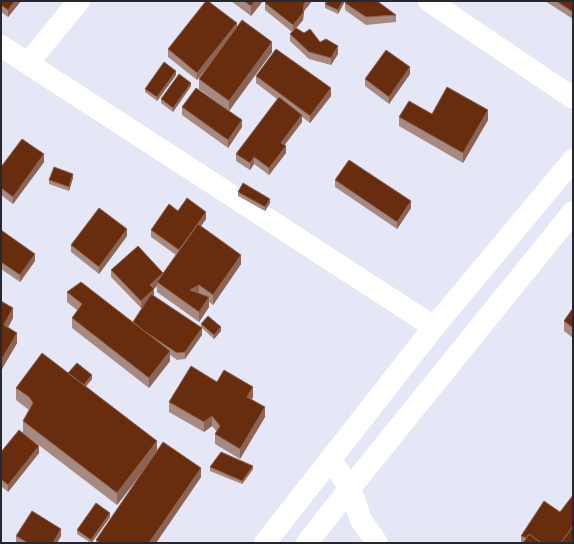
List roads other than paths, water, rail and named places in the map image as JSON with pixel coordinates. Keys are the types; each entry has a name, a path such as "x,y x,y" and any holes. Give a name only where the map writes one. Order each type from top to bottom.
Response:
{"main road":[{"path":"28,63 79,1"},
{"path":"429,1 573,98"},
{"path":"1,46 434,327"},
{"path":"265,543 434,327 573,160"},
{"path":"307,543 573,212"},
{"path":"330,459 350,488 361,520 377,543"}]}
